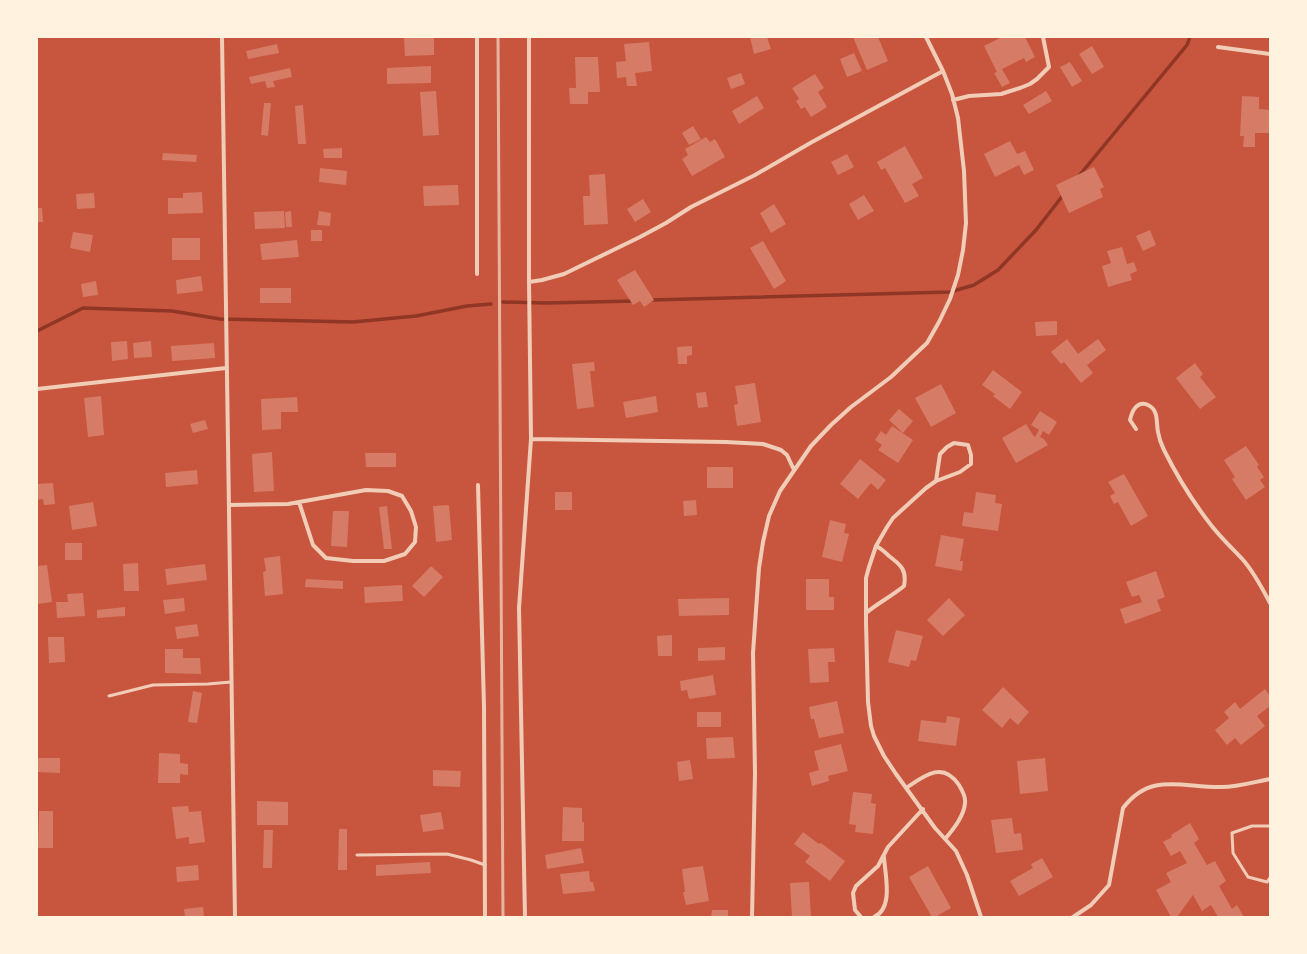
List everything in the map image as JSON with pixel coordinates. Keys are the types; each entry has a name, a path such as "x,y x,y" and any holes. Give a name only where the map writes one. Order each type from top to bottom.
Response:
{"street":[{"path":"222,37 235,917"},
{"path":"477,37 477,274"},
{"path":"525,917 519,608 531,439 529,282 529,37"},
{"path":"752,917 755,773 753,653 758,568 769,516 780,491 811,446 851,407 891,377 927,343 950,299 958,276 966,223 962,144 958,118 953,100 943,71 926,37"},
{"path":"953,100 969,96 1001,94 1030,84 1048,67 1043,37"},
{"path":"1218,47 1270,54"},
{"path":"529,282 564,274 640,237 691,207 748,179 812,142 943,71"},
{"path":"37,389 226,368"},
{"path":"1136,429 1130,420 1132,410 1142,404 1148,405 1154,410 1163,448 1185,486 1211,525 1258,580 1270,603"},
{"path":"531,439 726,442 763,444 781,450 790,461 794,470"},
{"path":"936,481 940,454 954,443 968,446 971,456 971,464 960,472 936,481 918,495 893,518 876,546 866,578 868,702 871,726 874,736 884,756 935,828 946,838 956,851 967,875 981,917"},
{"path":"478,485 484,675 485,917"},
{"path":"228,505 288,504 299,502 366,490 388,491 402,496 411,511 416,527 415,542 405,554 384,560 353,561 326,558 313,545 299,502"},
{"path":"866,613 878,603 904,586 906,578 903,569 897,561 889,556 884,550 876,546"},
{"path":"906,788 933,772 945,772 954,778 963,791 965,802 956,825 946,838"},
{"path":"1072,917 1091,905 1109,885 1123,808 1130,799 1139,792 1160,784 1172,783 1191,786 1223,787 1270,779"},
{"path":"861,917 855,910 853,892 856,886 878,866 888,846 923,809"},
{"path":"874,917 883,910 886,902 884,856"}],"lane":[{"path":"109,696 154,685 231,682"},
{"path":"1270,826 1252,826 1232,832 1232,853 1248,877 1267,882 1270,878"},
{"path":"357,854 447,854 484,865"}],"building":[{"path":"404,37 434,37 434,55 405,56"},
{"path":"750,37 767,37 771,49 754,54"},
{"path":"853,37 878,37 888,61 867,70"},
{"path":"1002,37 1025,37 1035,57 1026,62 1024,58 1002,69 1010,83 1002,87 994,73 997,72 984,46"},
{"path":"649,42 652,71 635,73 637,86 627,86 626,77 617,78 616,62 626,61 624,44"},
{"path":"277,44 279,53 248,59 246,51"},
{"path":"1092,46 1104,67 1092,74 1079,54"},
{"path":"854,53 862,71 847,77 840,59"},
{"path":"575,57 598,57 600,92 588,92 588,104 570,104 569,88 576,88"},
{"path":"1070,62 1082,81 1072,87 1060,67"},
{"path":"431,66 431,83 387,84 387,68"},
{"path":"290,68 292,77 273,81 275,87 267,88 265,81 251,84 249,77"},
{"path":"741,73 745,84 731,89 727,78"},
{"path":"815,74 824,88 818,92 827,107 811,117 805,107 801,109 796,101 799,99 792,88"},
{"path":"436,91 439,135 423,136 420,92"},
{"path":"1046,91 1052,101 1029,114 1023,105"},
{"path":"757,96 764,108 739,124 732,111"},
{"path":"1242,96 1259,97 1259,109 1270,110 1270,133 1255,133 1255,147 1243,147 1244,136 1240,136"},
{"path":"264,103 271,103 268,136 261,135"},
{"path":"303,105 306,144 298,144 295,106"},
{"path":"693,126 701,139 689,145 682,133"},
{"path":"706,137 710,142 715,139 725,157 692,176 682,159 688,155 685,149"},
{"path":"1010,141 1017,154 1025,151 1034,170 1024,175 1019,165 995,177 984,154"},
{"path":"905,146 923,178 912,184 919,196 905,203 885,168 881,170 877,162"},
{"path":"342,148 342,158 324,158 323,149"},
{"path":"163,153 197,155 196,162 162,160"},
{"path":"847,154 854,167 838,175 831,162"},
{"path":"1094,167 1104,187 1100,189 1103,197 1069,213 1056,185"},
{"path":"320,168 347,171 346,185 319,182"},
{"path":"605,174 608,224 584,225 583,196 590,196 589,175"},
{"path":"458,185 459,205 424,206 423,186"},
{"path":"202,192 203,213 168,214 168,198 183,198 183,193"},
{"path":"94,193 95,208 77,209 76,194"},
{"path":"864,195 874,211 858,220 849,204"},
{"path":"643,199 651,212 635,222 627,209"},
{"path":"774,204 786,224 771,233 760,213"},
{"path":"37,208 42,208 43,222 37,222"},
{"path":"284,211 285,228 255,229 254,212"},
{"path":"291,211 292,227 286,227 285,212"},
{"path":"319,211 331,213 330,226 317,225"},
{"path":"311,230 322,230 322,241 311,241"},
{"path":"1150,230 1156,245 1143,251 1136,236"},
{"path":"73,232 93,235 90,252 70,248"},
{"path":"172,238 200,238 200,260 172,260"},
{"path":"297,240 299,257 262,260 260,244"},
{"path":"763,241 786,281 774,289 750,248"},
{"path":"1122,247 1127,264 1134,262 1137,271 1130,274 1132,280 1108,287 1102,266 1111,263 1107,251"},
{"path":"635,270 654,300 644,307 640,301 633,305 617,280"},
{"path":"201,276 203,291 177,294 176,280"},
{"path":"96,281 98,295 83,297 81,284"},
{"path":"260,288 291,288 291,303 260,303"},
{"path":"1057,321 1057,335 1036,336 1035,322"},
{"path":"1067,339 1078,354 1098,339 1106,350 1087,365 1093,373 1081,383 1064,362 1061,364 1051,352"},
{"path":"127,341 128,359 112,361 111,342"},
{"path":"151,341 152,357 134,358 133,343"},
{"path":"214,343 215,358 172,361 171,346"},
{"path":"692,346 692,355 687,356 687,364 678,364 677,347"},
{"path":"594,362 595,371 590,371 594,407 577,409 572,364"},
{"path":"1195,363 1203,374 1200,377 1216,397 1200,409 1176,378"},
{"path":"993,370 1022,392 1010,409 993,396 995,394 982,385"},
{"path":"755,383 761,422 737,426 734,405 738,404 735,386"},
{"path":"941,384 956,413 931,427 915,398"},
{"path":"706,392 708,407 698,408 696,393"},
{"path":"101,396 104,435 88,437 84,398"},
{"path":"656,396 658,412 626,418 623,402"},
{"path":"297,397 298,412 281,412 281,429 262,430 261,399"},
{"path":"899,409 913,421 903,433 889,420"},
{"path":"1040,411 1057,422 1049,435 1043,431 1040,437 1044,439 1048,445 1016,463 1002,438 1026,424 1035,437 1039,430 1031,425"},
{"path":"205,420 208,429 193,433 190,424"},
{"path":"892,426 913,440 898,463 878,450 882,445 875,440 881,431 886,435"},
{"path":"1246,446 1259,465 1257,467 1264,477 1260,480 1265,487 1246,500 1232,479 1235,477 1224,460"},
{"path":"272,452 274,491 254,492 252,454"},
{"path":"365,453 396,453 396,467 366,467"},
{"path":"860,459 886,480 878,490 871,483 858,499 840,484"},
{"path":"707,467 733,467 733,488 707,488"},
{"path":"197,470 198,484 166,487 165,473"},
{"path":"1124,474 1148,516 1131,526 1118,502 1114,504 1110,496 1115,493 1108,482"},
{"path":"53,483 55,504 44,505 43,499 37,500 37,484"},
{"path":"555,492 572,492 572,510 555,510"},
{"path":"976,492 996,495 995,503 1002,504 998,531 962,526 964,512 973,513"},
{"path":"696,500 697,515 684,516 683,501"},
{"path":"93,502 97,526 72,530 69,506"},
{"path":"449,505 452,540 436,542 433,506"},
{"path":"387,506 392,549 384,549 379,507"},
{"path":"333,511 349,511 347,547 331,546"},
{"path":"830,520 846,524 844,533 849,534 842,562 822,557"},
{"path":"941,535 964,539 960,561 963,561 962,571 935,566"},
{"path":"65,543 82,543 82,560 65,560"},
{"path":"280,556 283,594 265,596 263,572 266,571 264,558"},
{"path":"138,563 139,591 124,591 123,564"},
{"path":"205,564 207,580 167,585 165,569"},
{"path":"47,565 52,602 37,604 37,566"},
{"path":"431,566 443,577 424,597 412,586"},
{"path":"1156,571 1165,597 1157,600 1161,611 1125,624 1120,609 1142,602 1139,595 1132,597 1126,582"},
{"path":"306,579 343,581 343,589 305,587"},
{"path":"806,579 829,579 829,597 834,597 834,610 806,610"},
{"path":"402,585 403,601 365,603 364,587"},
{"path":"83,593 85,616 57,618 56,602 68,602 67,594"},
{"path":"184,598 185,611 165,614 163,600"},
{"path":"729,598 729,615 679,616 678,599"},
{"path":"949,598 965,615 943,636 927,620"},
{"path":"125,607 125,616 97,618 97,610"},
{"path":"197,624 199,636 177,639 175,627"},
{"path":"896,630 923,636 916,661 911,660 909,667 888,662"},
{"path":"672,635 672,656 658,656 657,636"},
{"path":"48,637 64,637 65,662 49,663"},
{"path":"725,647 725,660 698,661 698,648"},
{"path":"834,648 835,662 828,662 829,682 810,683 808,649"},
{"path":"165,649 183,649 183,658 200,658 201,674 165,673"},
{"path":"713,675 716,695 689,699 687,690 681,691 680,681"},
{"path":"1003,687 1029,712 1018,725 1010,718 1002,728 982,710"},
{"path":"1265,689 1270,696 1270,706 1257,716 1265,726 1241,745 1235,738 1227,745 1215,730 1229,718 1224,712 1235,702 1240,709"},
{"path":"193,691 202,693 197,723 188,722"},
{"path":"837,701 844,733 819,738 814,719 811,719 809,707"},
{"path":"697,712 721,712 721,727 697,727"},
{"path":"947,716 960,718 956,746 918,741 921,720 946,723"},
{"path":"733,737 735,758 707,759 706,738"},
{"path":"841,744 848,771 828,776 829,781 812,786 809,773 819,770 814,751"},
{"path":"159,753 180,754 180,763 188,764 188,775 180,774 180,783 158,783"},
{"path":"37,758 60,758 60,773 37,772"},
{"path":"1045,758 1048,791 1020,794 1017,761"},
{"path":"690,760 693,779 679,781 677,762"},
{"path":"433,770 461,771 460,787 433,786"},
{"path":"853,792 872,794 871,803 876,804 873,834 855,832 856,825 849,824"},
{"path":"257,801 288,802 288,825 257,825"},
{"path":"188,806 189,812 201,811 205,842 189,844 189,837 176,839 172,807"},
{"path":"563,807 582,808 584,841 562,841"},
{"path":"39,811 53,811 53,848 38,848"},
{"path":"441,812 444,829 423,832 420,815"},
{"path":"1012,818 1014,834 1021,833 1023,850 996,853 991,820"},
{"path":"1190,823 1199,839 1194,843 1207,865 1215,861 1226,881 1219,886 1232,909 1237,905 1244,917 1218,917 1211,905 1202,911 1193,895 1177,917 1171,917 1156,890 1171,882 1166,873 1187,863 1180,851 1171,856 1163,842"},
{"path":"339,829 347,829 347,870 338,870"},
{"path":"264,830 273,830 272,868 263,868"},
{"path":"803,832 845,861 830,881 805,862 810,856 794,844"},
{"path":"581,848 584,863 547,869 545,855"},
{"path":"1042,858 1053,877 1019,896 1010,881 1033,868 1031,864"},
{"path":"430,862 431,873 376,876 376,865"},
{"path":"198,865 199,880 177,882 176,867"},
{"path":"703,866 709,901 686,905 683,892 685,892 682,869"},
{"path":"928,866 951,908 935,917 932,917 909,877"},
{"path":"589,871 590,882 593,882 595,891 563,894 560,874"},
{"path":"809,882 811,917 792,917 790,883"},
{"path":"203,907 204,917 185,917 184,909"},
{"path":"712,910 728,910 728,917 711,917"}],"waterway":[{"path":"1078,177 1187,45 1190,37"},
{"path":"651,300 950,292 974,285 998,270 1036,230 1064,194"},
{"path":"503,302 546,303 634,301"},
{"path":"37,331 83,308 172,311 220,319 353,322 416,316 467,306 491,304"}],"railway":[{"path":"498,37 503,917"}]}
